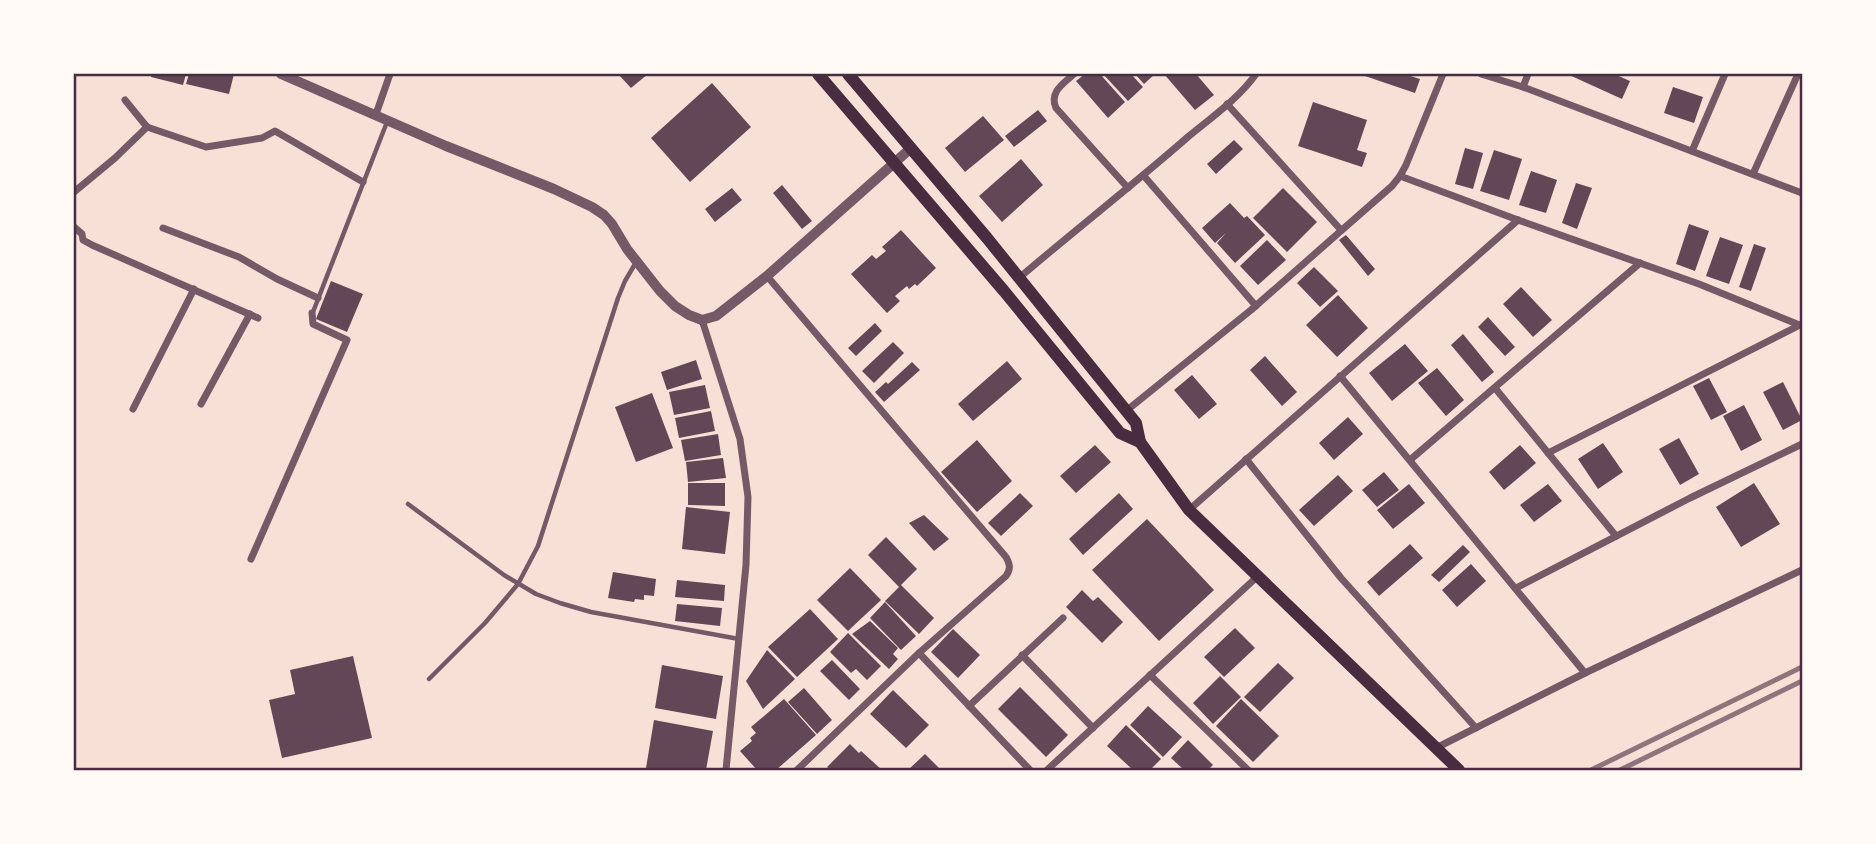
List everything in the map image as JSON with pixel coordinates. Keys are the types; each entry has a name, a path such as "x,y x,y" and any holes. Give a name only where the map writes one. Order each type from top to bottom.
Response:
{"main road":[{"path":"818,74 1004,291 1120,433 1140,442"},
{"path":"848,74 1136,423 1140,442 1189,510 1459,771"}],"street":[{"path":"281,74 592,207 604,215 637,262 675,306 702,320 716,316 767,276 911,148"},
{"path":"376,114 390,74"},
{"path":"1074,74 1054,94 1053,102 1128,188"},
{"path":"1019,278 1144,176 1227,104 1256,74"},
{"path":"1126,411 1256,306 1392,186 1400,176 1443,74"},
{"path":"1481,74 1523,87 1802,193"},
{"path":"1523,87 1528,74"},
{"path":"1692,151 1726,74"},
{"path":"1753,174 1798,74"},
{"path":"125,100 147,127 206,148 262,138 275,131 363,182"},
{"path":"1227,104 1341,230"},
{"path":"74,192 147,127"},
{"path":"1144,176 1256,306"},
{"path":"1400,176 1699,284 1801,325"},
{"path":"1189,510 1518,220"},
{"path":"74,227 82,234 83,240 92,245 258,318"},
{"path":"163,228 239,257 318,298"},
{"path":"1410,460 1640,263"},
{"path":"767,276 1010,564 1006,576 919,653 797,771"},
{"path":"133,409 194,289"},
{"path":"251,559 347,340 313,324 312,313"},
{"path":"201,404 250,314"},
{"path":"702,320 740,439 748,497 746,565 726,771"},
{"path":"1548,453 1801,325"},
{"path":"1340,376 1585,673"},
{"path":"1495,387 1616,537"},
{"path":"1516,588 1690,498 1802,444"},
{"path":"1246,460 1341,578 1476,728"},
{"path":"1436,748 1585,673 1802,570"},
{"path":"1047,771 1258,576"},
{"path":"969,706 1063,618"},
{"path":"919,653 1030,771"},
{"path":"1022,655 1093,729"},
{"path":"1150,675 1243,769"}],"lane":[{"path":"312,313 387,121"},
{"path":"429,679 485,623 519,584 538,546 618,298 637,262"},
{"path":"408,505 536,594 591,612 739,639"}],"building":[{"path":"152,74 186,74 183,85 151,77"},
{"path":"189,74 234,74 229,94 186,84"},
{"path":"618,74 648,74 631,88"},
{"path":"1085,74 1100,74 1125,102 1108,118 1076,81"},
{"path":"1103,74 1131,74 1143,87 1128,101"},
{"path":"1135,74 1155,74 1144,84"},
{"path":"1164,74 1196,74 1214,95 1195,110"},
{"path":"1359,74 1404,74 1420,79 1415,93"},
{"path":"1567,74 1614,74 1630,81 1622,99"},
{"path":"712,83 751,127 690,182 651,138"},
{"path":"1673,87 1703,97 1694,123 1664,113"},
{"path":"1313,102 1367,120 1357,150 1367,153 1362,167 1298,146"},
{"path":"1038,110 1047,121 1014,147 1005,136"},
{"path":"983,116 1004,140 965,172 945,148"},
{"path":"1234,140 1243,149 1216,174 1207,164"},
{"path":"1465,148 1483,153 1473,189 1455,184"},
{"path":"1494,150 1522,159 1509,200 1480,191"},
{"path":"1021,159 1043,185 1002,222 979,196"},
{"path":"1531,171 1557,180 1546,213 1519,205"},
{"path":"1576,183 1592,188 1577,229 1562,223"},
{"path":"782,185 812,221 802,229 773,193"},
{"path":"732,188 742,200 715,222 705,209"},
{"path":"1283,188 1317,222 1287,252 1253,218"},
{"path":"1230,203 1265,235 1235,263 1217,243 1226,233 1215,243 1202,228"},
{"path":"1689,224 1709,231 1695,271 1676,264"},
{"path":"901,230 936,268 917,286 915,284 909,289 907,286 895,296 900,301 887,313 851,274 872,255 876,259 886,251 882,247"},
{"path":"1346,235 1375,269 1368,276 1339,240"},
{"path":"1720,237 1743,245 1729,284 1706,276"},
{"path":"1267,240 1286,260 1258,285 1240,266"},
{"path":"1754,244 1766,248 1751,291 1739,287"},
{"path":"1314,267 1338,291 1320,307 1297,283"},
{"path":"331,281 363,294 347,332 316,319"},
{"path":"1521,287 1552,320 1533,337 1503,304"},
{"path":"1338,295 1368,328 1337,357 1306,325"},
{"path":"1488,317 1515,347 1505,356 1478,327"},
{"path":"875,323 882,331 856,356 848,348"},
{"path":"1463,334 1494,372 1482,382 1451,345"},
{"path":"893,342 904,353 874,383 862,371"},
{"path":"1405,344 1428,371 1392,401 1369,373"},
{"path":"1265,356 1297,392 1282,406 1250,370"},
{"path":"696,360 702,379 667,390 661,372"},
{"path":"1007,361 1022,379 973,421 958,404"},
{"path":"912,362 920,370 884,402 875,392"},
{"path":"1437,368 1464,400 1446,416 1418,383"},
{"path":"1192,375 1217,404 1199,419 1174,390"},
{"path":"1709,378 1727,412 1711,420 1693,386"},
{"path":"1783,382 1802,420 1783,430 1763,392"},
{"path":"705,385 710,408 674,415 669,392"},
{"path":"652,393 673,448 636,462 615,407"},
{"path":"1744,405 1762,440 1741,451 1723,416"},
{"path":"711,411 715,431 679,438 675,418"},
{"path":"1348,417 1363,434 1334,460 1319,443"},
{"path":"718,434 721,455 685,461 681,440"},
{"path":"1679,438 1699,474 1680,485 1659,449"},
{"path":"977,440 1012,481 977,512 941,472"},
{"path":"1603,443 1623,472 1598,489 1578,459"},
{"path":"1095,445 1111,462 1076,493 1060,476"},
{"path":"1520,445 1536,463 1504,490 1489,472"},
{"path":"723,458 726,478 688,482 686,462"},
{"path":"1384,472 1399,490 1377,507 1362,490"},
{"path":"1338,475 1353,491 1314,526 1299,510"},
{"path":"688,483 725,483 725,506 688,505"},
{"path":"1754,483 1780,524 1741,547 1716,507"},
{"path":"1409,484 1425,503 1393,529 1377,510"},
{"path":"1548,484 1562,501 1534,522 1520,505"},
{"path":"1020,493 1033,506 1001,536 988,523"},
{"path":"1119,493 1133,509 1083,555 1069,539"},
{"path":"686,507 730,512 725,554 682,549"},
{"path":"924,515 949,539 934,551 909,523"},
{"path":"1147,519 1214,590 1159,641 1092,570"},
{"path":"886,537 917,569 901,585 934,618 919,634 885,601 899,587 868,555"},
{"path":"1410,544 1423,558 1379,596 1367,582"},
{"path":"1463,545 1470,552 1439,582 1431,575"},
{"path":"1471,564 1486,581 1457,607 1442,590"},
{"path":"850,568 881,600 848,631 817,600"},
{"path":"613,572 656,579 654,596 644,595 644,600 635,599 634,602 608,598"},
{"path":"677,580 725,585 724,601 675,597"},
{"path":"1082,590 1093,601 1098,597 1123,622 1102,643 1066,607"},
{"path":"885,602 916,636 901,650 870,618"},
{"path":"677,604 722,608 720,626 675,621"},
{"path":"810,609 838,639 797,677 768,647"},
{"path":"870,621 898,648 893,654 898,659 889,669 852,634"},
{"path":"1235,628 1255,648 1224,677 1204,657"},
{"path":"953,629 980,655 958,678 931,652"},
{"path":"848,633 881,666 867,680 856,669 851,673 830,652"},
{"path":"767,650 795,679 763,709 746,681"},
{"path":"353,656 372,738 282,758 269,700 295,694 290,670"},
{"path":"832,660 860,689 849,700 820,671"},
{"path":"1278,663 1294,678 1260,712 1244,697"},
{"path":"662,665 723,676 716,719 655,708"},
{"path":"1220,676 1241,697 1213,724 1193,703"},
{"path":"1020,687 1068,735 1046,757 998,709"},
{"path":"804,688 832,720 817,734 788,702"},
{"path":"893,690 929,725 906,748 870,714"},
{"path":"784,699 816,735 776,770 757,770 740,751 752,741 750,738 756,733 751,727"},
{"path":"1241,699 1279,736 1253,762 1216,726"},
{"path":"1148,706 1182,737 1163,757 1130,725"},
{"path":"654,720 713,731 706,770 646,768"},
{"path":"1126,725 1161,759 1150,770 1133,770 1107,746"},
{"path":"1188,740 1213,765 1208,770 1184,770 1171,758"},
{"path":"850,744 882,770 831,770 827,767"},
{"path":"925,754 941,770 908,770"}],"railway":[{"path":"1591,770 1802,667"},
{"path":"1620,770 1802,681"}]}
